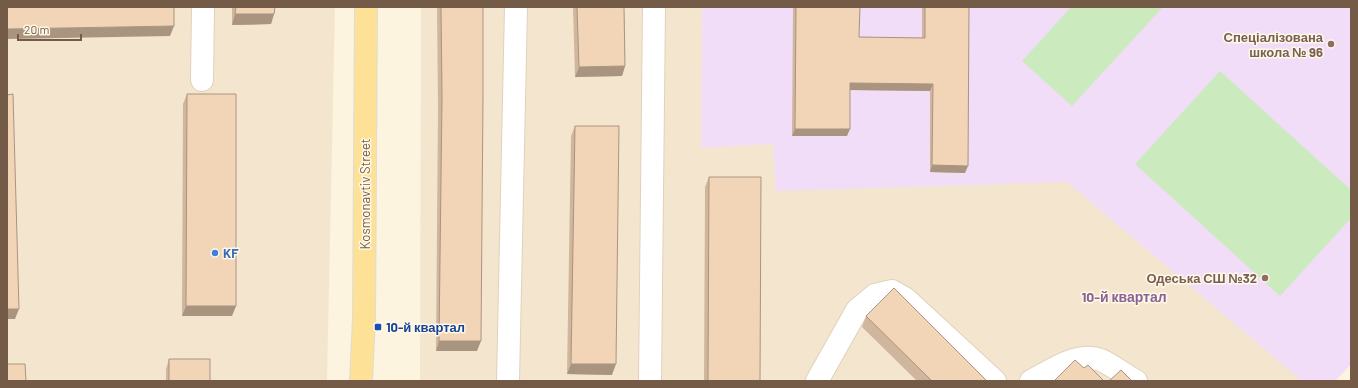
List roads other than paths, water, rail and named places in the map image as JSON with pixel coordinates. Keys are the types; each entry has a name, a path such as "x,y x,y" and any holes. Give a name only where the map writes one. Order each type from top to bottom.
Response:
{"main road":[{"name":"Kosmonavtiv Street","path":"361,381 364,319 366,7"}],"lane":[{"path":"202,80 203,7"},
{"path":"508,381 516,7"},
{"path":"650,381 654,7"},
{"path":"817,381 857,310 875,295 892,291 906,299 994,381"},
{"path":"1031,381 1066,363 1087,358 1101,360 1136,381"}],"place":[{"name":"Спеціалізована школа № 96","path":"1331,44"},
{"name":"KF","path":"215,253"},
{"name":"Одеська СШ №32","path":"1265,278"},
{"name":"10-й квартал","path":"378,327"}],"district":[{"name":"10-й квартал","path":"1124,296"}]}
